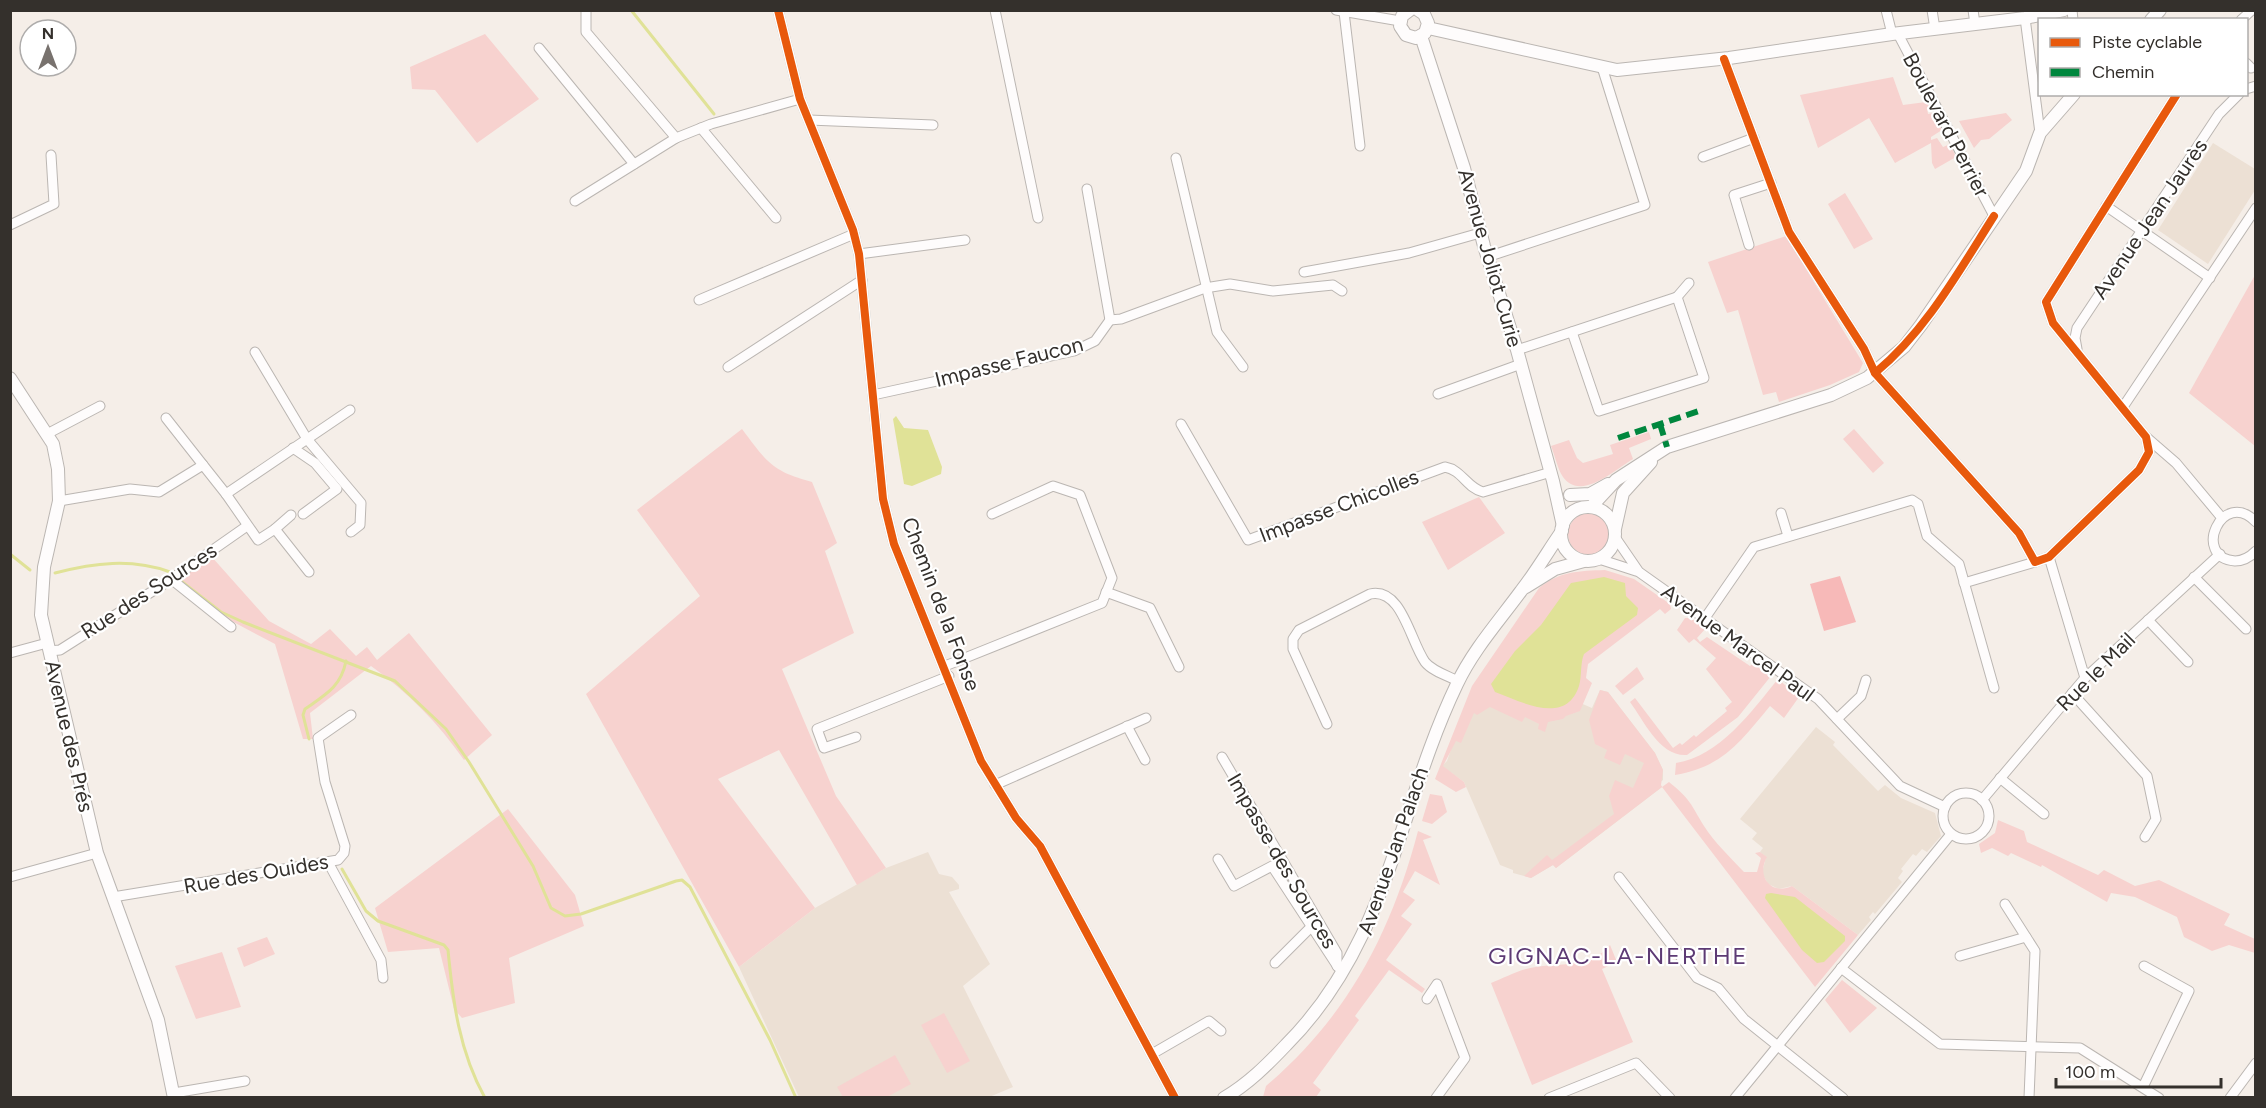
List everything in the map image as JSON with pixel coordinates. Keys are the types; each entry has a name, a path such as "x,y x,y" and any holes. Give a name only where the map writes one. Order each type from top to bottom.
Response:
{"street":[{"path":"586,10 586,32 676,138"},
{"name":"Chemin de la Fonse","path":"778,10 800,99 854,234 859,254 883,499 894,544 981,760 1016,818 1040,846 1176,1097"},
{"path":"995,10 1038,218"},
{"path":"1400,21 1410,10"},
{"name":"Avenue Joliot Curie","path":"1418,10 1427,18 1424,32 1464,168 1487,257 1521,364 1552,476 1562,529"},
{"name":"Boulevard Perrier","path":"1886,10 1895,34 1994,216"},
{"path":"1932,10 1935,29"},
{"path":"1973,10 1975,24"},
{"path":"1400,21 1406,35 1424,32 1617,70 2025,18 2064,10"},
{"path":"1360,146 1340,11 1400,21"},
{"path":"2025,18 2040,133"},
{"path":"539,48 634,164"},
{"path":"1724,58 1789,232 1864,349 1875,373 2019,533 2035,562"},
{"path":"1487,257 1645,205 1602,67"},
{"path":"1570,495 1590,494 1667,447 1831,395 1875,373 1904,347 1921,324 2026,171 2040,133 2072,96"},
{"path":"2176,96 2046,302 2053,323 2146,437 2176,463 2222,518"},
{"name":"Avenue Jean Jaurès","path":"2077,350 2075,338 2077,328 2219,114 2237,96"},
{"path":"575,201 676,138 701,128 800,99"},
{"path":"809,120 933,125"},
{"path":"701,128 776,218"},
{"path":"1702,157 1754,138"},
{"path":"10,225 54,204 51,154"},
{"path":"1176,158 1217,332 1243,367"},
{"path":"1749,245 1734,195 1772,183"},
{"path":"1087,189 1110,320 1121,319 1206,288 1230,284 1273,291 1333,285 1342,291"},
{"path":"2106,206 2210,278"},
{"path":"2123,407 2256,208"},
{"path":"1304,272 1409,254 1480,233"},
{"path":"699,300 854,234"},
{"path":"859,254 965,240"},
{"path":"728,367 862,280"},
{"path":"1517,350 1677,297 1689,283"},
{"path":"1572,332 1599,411 1704,378 1677,297"},
{"name":"Impasse Faucon","path":"873,395 1074,351 1095,341 1110,320"},
{"path":"255,352 307,439 361,503 360,525 351,531"},
{"path":"1438,394 1521,364"},
{"name":"Avenue des Prés","path":"10,378 53,444 58,469 59,501 44,567 41,615 97,853 158,1020 174,1095"},
{"path":"47,434 100,406"},
{"path":"226,494 350,410"},
{"path":"166,418 226,494 258,540 291,515"},
{"name":"Impasse Chicolles","path":"1181,424 1248,540 1445,467 1453,469 1475,490 1483,492 1552,476"},
{"path":"1964,584 2049,557 2139,470 2149,452 2146,437"},
{"path":"1616,480 1588,507 1571,513 1562,529 1564,545 1569,553 1584,561 1599,559 1610,550 1623,493 1639,473 1667,447"},
{"path":"294,448 315,464 337,489 303,514"},
{"path":"59,501 130,489 159,492 203,465"},
{"path":"1552,476 1570,495 1588,507 1606,514 1615,533"},
{"path":"945,666 1102,603 1112,578 1080,495 1053,486 992,514"},
{"path":"1705,618 1754,547 1912,500 1918,504 1927,536 1956,559 1994,688"},
{"path":"1781,513 1788,536"},
{"path":"2256,522 2244,514 2236,513 2222,518 2213,531 2213,540 2220,554 2234,561 2250,557 2256,551"},
{"name":"Rue des Sources","path":"10,653 48,647 60,650 171,579 247,526"},
{"path":"275,529 309,572"},
{"name":"Avenue Jan Palach","path":"1234,1095 1308,1024 1340,970 1364,937 1398,850 1420,773 1458,681 1476,651 1522,590 1562,529"},
{"name":"Avenue Marcel Paul","path":"1615,533 1639,572"},
{"name":"Rue le Mail","path":"1982,800 2085,678 2220,554"},
{"path":"2049,557 2085,678"},
{"name":"Avenue Marcel Paul","path":"1599,559 1639,572 1805,688 1838,719 1900,786 1945,807"},
{"name":"Avenue Jan Palach","path":"1522,590 1555,569 1584,561"},
{"path":"2194,577 2246,629"},
{"path":"171,579 231,627"},
{"path":"1106,592 1150,608 1179,667"},
{"path":"1327,724 1293,649 1293,639 1299,630 1370,594 1378,593 1394,600 1426,664 1458,681"},
{"path":"2148,620 2188,662"},
{"path":"856,737 824,748 817,729 949,676"},
{"path":"1838,719 1861,696 1866,680"},
{"path":"2072,693 2147,776 2156,819 2145,837"},
{"name":"Rue des Ouides","path":"113,897 328,864 338,860 344,854 345,846 325,782 318,738 351,715"},
{"path":"995,785 1146,718"},
{"path":"1127,726 1145,760"},
{"name":"Impasse des Sources","path":"1222,757 1337,953 1340,970"},
{"path":"2000,778 2044,814"},
{"path":"1963,793 1982,800 1989,814 1985,828 1973,838 1965,839 1951,834 1943,822 1945,807 1952,797 1963,793"},
{"path":"1735,1098 1951,834"},
{"path":"10,877 97,853"},
{"path":"1218,859 1234,886 1272,866 1340,970"},
{"path":"328,864 381,960 383,978"},
{"path":"1619,877 1697,978 1718,988 1744,1019 1843,1098"},
{"path":"2005,904 2035,951 2029,1098"},
{"path":"1275,963 1311,927"},
{"path":"1960,956 2026,937"},
{"path":"2143,1087 2189,991 2144,966"},
{"path":"1841,968 1940,1044 2080,1048 2159,1098"},
{"path":"1427,999 1437,984 1465,1058 1436,1098"},
{"path":"1152,1054 1209,1021 1221,1031"},
{"path":"1549,1098 1636,1063 1670,1098"},
{"path":"2230,1098 2256,1063"},
{"path":"174,1095 245,1081"}],"shaded area":[{"path":"485,34 539,99 477,143 435,90 412,89 410,67"},
{"path":"1893,77 1903,105 1926,102 1930,107 1927,108 1928,114 1933,113 1942,130 1931,137 1931,140 1937,138 1943,147 1950,144 1956,157 1935,169 1932,163 1931,143 1895,163 1869,118 1818,148 1800,95"},
{"path":"2006,113 2012,120 1989,139 1981,140 1974,148 1959,121"},
{"path":"2213,143 2255,169 2255,190 2208,264 2158,230"},
{"path":"1845,193 1873,239 1854,249 1828,204"},
{"path":"1786,236 1863,363 1859,372 1830,385 1779,402 1776,392 1763,395 1738,310 1727,313 1708,262"},
{"path":"2255,275 2255,446 2189,393"},
{"path":"896,416 904,428 928,430 942,467 941,474 912,486 904,484 893,419"},
{"path":"742,429 771,464 787,474 812,482 837,543 825,551 854,633 782,669 836,796 886,868 857,885 779,750 718,779 815,908 739,967 586,694 700,596 637,510"},
{"path":"1854,429 1884,463 1873,473 1843,439"},
{"path":"1649,432 1651,439 1629,448 1633,459 1608,476 1589,485 1570,484 1563,477 1551,446 1569,440 1577,458 1583,463 1613,454 1610,445"},
{"path":"1479,497 1505,533 1448,570 1422,522"},
{"path":"1589,513 1604,519 1610,534 1604,549 1589,555 1574,549 1568,534 1574,519"},
{"path":"211,556 269,621 311,644 330,629 356,656 367,647 377,660 409,633 492,735 464,760 422,709 371,666 310,713 313,739 303,739 275,644 224,617 177,580"},
{"path":"1605,570 1634,579 1670,604 1671,609 1665,614 1660,609 1588,664 1586,678 1592,683 1580,711 1563,719 1548,722 1545,732 1538,729 1539,724 1525,717 1522,722 1490,707 1477,715 1474,713 1461,743 1456,741 1443,766 1464,782 1466,787 1456,792 1435,779 1472,686 1539,588 1562,575"},
{"path":"1840,576 1856,622 1824,631 1810,584"},
{"path":"1604,577 1625,583 1626,596 1638,608 1637,615 1584,654 1579,686 1573,698 1564,705 1542,708 1495,692 1491,684 1515,651 1541,625 1571,583"},
{"path":"1685,618 1690,618 1706,628 1697,638 1700,642 1707,637 1750,666 1754,663 1771,676 1738,717 1687,755 1677,754 1661,744 1630,702 1635,698 1673,748 1680,743 1682,745 1694,735 1696,737 1727,711 1725,708 1732,702 1706,669 1716,658 1694,639 1689,643 1677,630"},
{"path":"1637,667 1644,679 1623,695 1615,686"},
{"path":"1778,679 1799,697 1784,718 1770,706 1740,741 1719,759 1706,766 1675,775 1676,763 1707,752 1720,742 1745,718"},
{"path":"1600,690 1608,692 1655,753 1663,770 1663,780 1659,783 1662,787 1556,868 1553,865 1531,878 1513,873 1513,870 1500,865 1464,782 1442,766 1447,761 1465,708 1578,702 1592,708"},
{"path":"1600,690 1608,692 1655,753 1663,770 1662,787 1556,868 1553,865 1531,878 1524,876 1547,855 1552,860 1614,814 1609,796 1615,780 1633,788 1644,763 1625,754 1620,765 1604,758 1607,750 1595,744 1589,720"},
{"path":"1816,727 1835,742 1833,745 1878,791 1885,785 1901,798 1935,813 1941,836 1927,852 1922,849 1916,856 1913,854 1901,869 1903,871 1898,878 1902,882 1875,914 1873,912 1869,917 1871,920 1858,935 1792,886 1779,889 1768,884 1762,873 1766,857 1760,852 1763,848 1752,839 1757,833 1740,819"},
{"path":"1669,782 1682,793 1713,838 1744,872 1757,872 1761,858 1755,853 1760,852 1767,857 1763,871 1772,886 1784,888 1792,886 1858,935 1815,987 1662,787"},
{"path":"1430,794 1442,796 1447,812 1432,824 1422,821"},
{"path":"508,809 575,895 584,926 509,958 515,1003 462,1018 454,1009 439,948 388,952 375,908"},
{"path":"1998,820 2024,831 2027,842 2098,875 2104,870 2135,886 2159,880 2230,914 2224,925 2255,939 2255,953 2229,945 2212,951 2184,937 2177,917 2135,897 2111,893 2107,902 2042,865 2041,867 2011,853 2008,856 1992,848 1981,853 1979,844 1995,833"},
{"path":"1418,831 1432,837 1423,840 1440,885 1415,871 1403,892 1415,900 1401,916 1412,924 1386,960 1425,989 1422,993 1389,970 1355,1016 1359,1020 1313,1083 1321,1090 1316,1097 1263,1097 1266,1086 1321,1031 1363,970 1394,904"},
{"path":"928,852 939,874 952,877 959,885 959,889 949,892 990,964 963,986 1013,1087 987,1098 799,1097 739,967 815,908 886,868"},
{"path":"1766,894 1795,897 1845,936 1845,941 1824,962 1817,963 1802,950 1765,898"},
{"path":"267,937 275,954 244,967 237,948"},
{"path":"1610,945 1617,962 1602,969 1633,1042 1532,1085 1491,983 1526,969 1592,959"},
{"path":"222,952 241,1007 196,1019 175,966"},
{"path":"1842,980 1877,1008 1850,1033 1825,1000"},
{"path":"944,1013 970,1061 947,1073 921,1025"},
{"path":"895,1055 911,1084 887,1097 843,1097 837,1087"}],"waterway":[{"path":"631,10 714,114"},
{"path":"10,554 30,570"},
{"path":"55,573 112,564 141,565 170,572"},
{"path":"181,581 221,612 395,681 446,729 469,762 533,866 551,908 565,916 581,914 682,880 690,887 770,1040 796,1098"},
{"path":"309,739 303,715 305,709 336,684 346,661"},
{"path":"342,869 366,911 378,921 444,945 448,950 455,1007 463,1044 485,1098"}],"marked path":[{"path":"1618,438 1702,410"},
{"path":"1660,424 1667,447"}],"cycle path":[{"path":"778,10 800,99 853,230 859,254 883,499 894,544 981,761 1016,818 1040,846 1175,1098"},
{"path":"1724,59 1789,232 1864,349 1875,373 2019,533 2035,562 2049,557 2139,470 2149,452 2146,437 2053,323 2046,302 2176,96"},
{"path":"1875,373 1926,319 1994,216"}],"district":[{"name":"GIGNAC-LA-NERTHE","path":"1618,956"}]}
